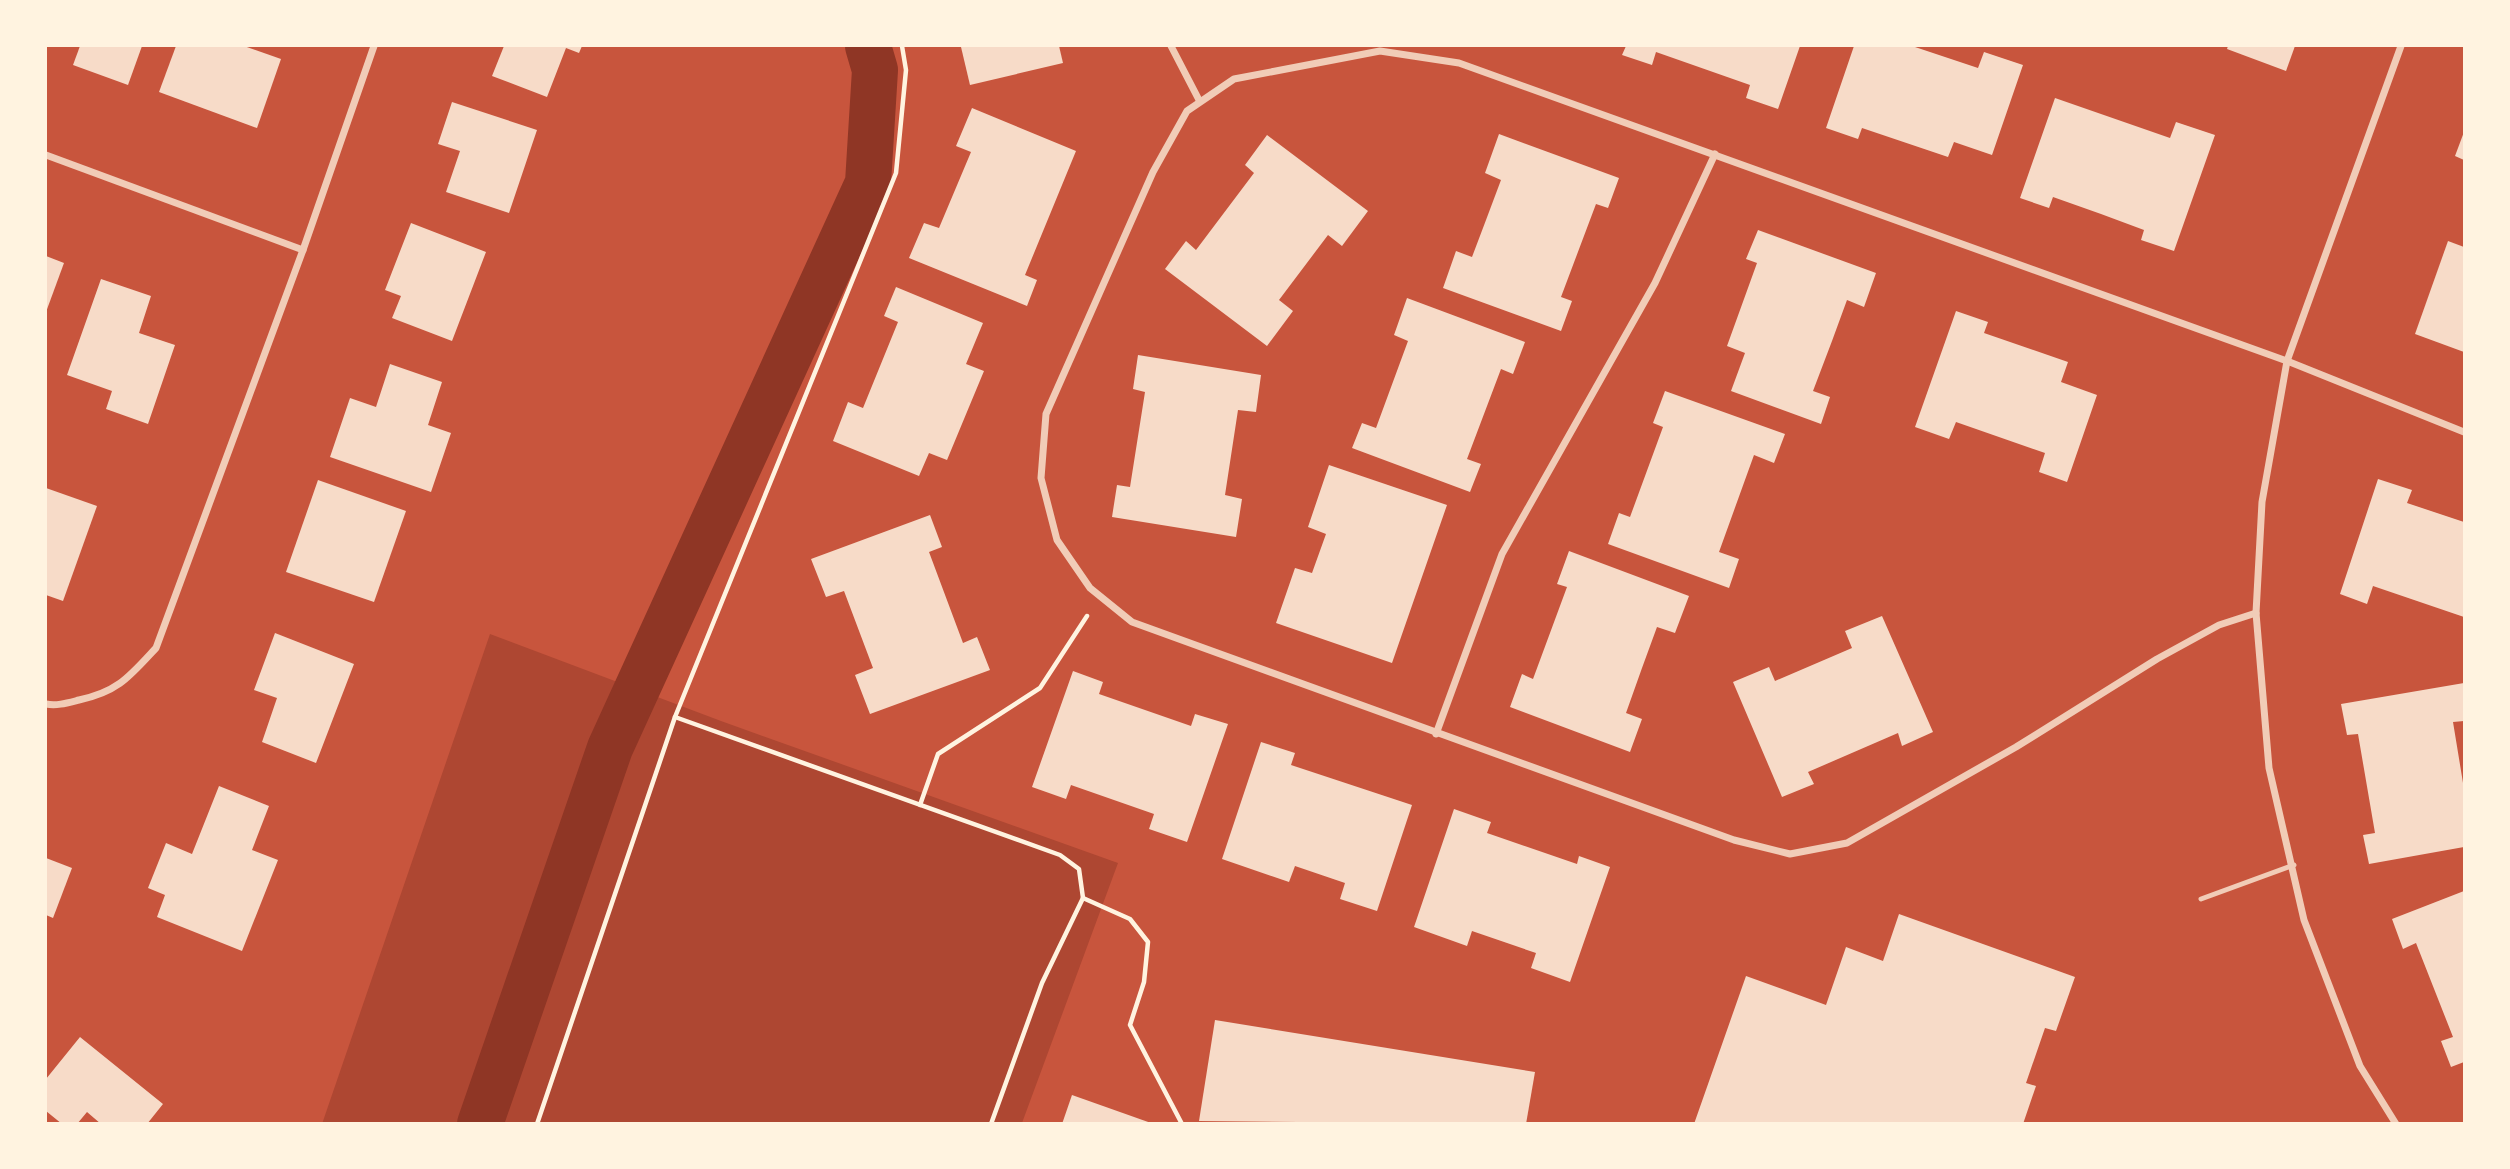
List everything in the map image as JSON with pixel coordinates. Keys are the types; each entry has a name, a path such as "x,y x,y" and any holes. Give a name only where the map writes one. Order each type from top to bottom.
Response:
{"street":[{"path":"46,704 55,705 104,695 124,683 156,648 303,250 374,46"},
{"path":"1171,46 1199,100"},
{"path":"2396,1124 2360,1066 2305,920 2294,864 2269,768 2256,613 2262,502 2287,362 2401,46"},
{"path":"2256,613 2219,625 2157,659 2016,747 1847,843 1790,854 1734,841 1132,622 1090,587 1057,540 1041,478 1046,414 1153,172 1187,111 1199,100 1234,79 1380,51 1459,63 2287,362 2465,432"},
{"path":"1436,734 1502,554 1655,283 1715,154"},
{"path":"46,155 303,250"}],"lane":[{"path":"2202,899 2294,864"}],"path":[{"path":"537,1124 675,718 896,173 906,70 902,46"},
{"path":"920,805 938,754 1040,688 1100,596"},
{"path":"675,718 1060,855 1079,869 1083,898 1042,983 991,1124"},
{"path":"1083,898 1130,919 1148,942 1144,982 1130,1025 1182,1124"}],"shaded area":[{"path":"490,634 721,721 1118,863 1022,1123 322,1124"}],"building":[{"path":"80,46 142,46 128,85 73,65"},
{"path":"176,46 244,46 281,59 257,128 159,92"},
{"path":"504,46 582,46 579,53 566,48 547,97 492,76"},
{"path":"1059,46 1063,63 970,85 961,47"},
{"path":"1626,46 1800,46 1778,109 1746,98 1750,85 1656,52 1652,65 1622,55"},
{"path":"1854,46 1912,46 1978,68 1984,52 2023,65 1992,155 1954,142 1948,157 1862,128 1858,139 1826,128"},
{"path":"2228,46 2295,46 2286,71 2227,49"},
{"path":"2055,98 2170,138 2176,122 2215,135 2174,251 2141,240 2144,230 2053,197 2049,208 2020,198"},
{"path":"452,102 537,130 509,213 446,192 460,151 438,144"},
{"path":"972,108 1076,151 1025,275 1037,280 1027,306 909,258 924,223 939,228 971,152 956,146"},
{"path":"2464,132 2464,160 2455,156"},
{"path":"1499,134 1619,178 1608,208 1596,204 1561,297 1572,301 1561,331 1443,288 1456,251 1472,257 1501,180 1485,173"},
{"path":"1267,135 1368,211 1342,246 1328,235 1279,300 1293,311 1267,346 1165,269 1186,241 1196,250 1254,173 1245,165"},
{"path":"411,223 486,252 452,341 392,318 401,296 385,290"},
{"path":"1758,230 1876,273 1864,307 1847,300 1813,391 1830,397 1821,424 1731,391 1745,353 1727,346 1757,263 1746,259"},
{"path":"2448,241 2464,247 2464,352 2415,334"},
{"path":"46,256 64,263 46,312"},
{"path":"101,279 151,296 139,333 175,345 148,424 106,409 112,391 67,375"},
{"path":"896,287 983,323 966,364 984,371 947,460 929,453 919,476 833,441 848,402 863,408 898,322 884,316"},
{"path":"1407,298 1525,342 1513,374 1501,369 1467,459 1481,464 1470,492 1352,448 1362,423 1376,428 1408,341 1394,335"},
{"path":"1956,311 1988,322 1984,333 2068,362 2061,382 2097,395 2067,482 2039,472 2045,453 1956,422 1949,439 1915,427"},
{"path":"1138,355 1261,375 1256,412 1238,410 1225,495 1242,499 1236,537 1112,517 1117,485 1130,487 1145,392 1133,389"},
{"path":"390,364 442,382 428,425 451,433 431,492 330,457 350,398 376,407"},
{"path":"1665,391 1785,434 1774,463 1754,455 1719,552 1739,559 1729,588 1608,544 1619,513 1630,517 1663,427 1653,423"},
{"path":"1329,465 1447,505 1392,663 1276,623 1295,568 1312,573 1326,534 1308,527"},
{"path":"2378,479 2412,490 2407,503 2464,522 2464,617 2373,586 2367,604 2340,594"},
{"path":"318,480 406,511 374,602 286,572"},
{"path":"46,488 97,506 63,601 46,595"},
{"path":"930,515 942,547 929,552 963,643 977,637 990,670 870,714 855,675 873,668 844,591 826,597 811,559"},
{"path":"1569,551 1689,596 1675,633 1657,627 1626,713 1642,719 1630,752 1510,707 1522,674 1533,679 1567,587 1557,584"},
{"path":"1882,616 1933,732 1902,746 1898,733 1808,772 1814,784 1782,797 1733,682 1769,667 1775,681 1852,648 1845,631"},
{"path":"275,633 354,664 316,763 262,742 277,698 254,690"},
{"path":"1073,671 1103,682 1099,694 1191,726 1195,714 1228,724 1187,842 1149,829 1154,814 1071,785 1066,799 1032,787"},
{"path":"2464,683 2464,721 2453,722 2464,789 2464,847 2369,864 2363,835 2375,833 2358,734 2347,735 2341,704"},
{"path":"1261,742 1295,753 1291,765 1412,805 1377,911 1340,899 1345,883 1295,866 1289,882 1222,859"},
{"path":"219,786 269,806 252,850 278,860 242,951 157,917 165,895 148,888 166,843 192,854"},
{"path":"1454,809 1491,822 1487,833 1577,864 1579,856 1610,867 1570,982 1531,968 1536,953 1472,931 1467,946 1414,927"},
{"path":"46,858 72,868 53,918 46,915"},
{"path":"2464,891 2464,1062 2451,1067 2441,1041 2453,1037 2416,943 2403,949 2392,919"},
{"path":"1899,914 2075,977 2056,1031 2045,1028 2026,1083 2036,1086 2023,1124 1694,1124 1746,976 1826,1005 1846,947 1883,961"},
{"path":"1215,1020 1535,1072 1526,1124 1199,1121"},
{"path":"80,1037 163,1104 147,1124 101,1124 87,1112 77,1124 62,1124 46,1111 46,1079"},
{"path":"1072,1095 1151,1123 1151,1124 1062,1124"}],"waterway":[{"path":"480,1124 610,748 868,183 875,70 868,46"}]}
